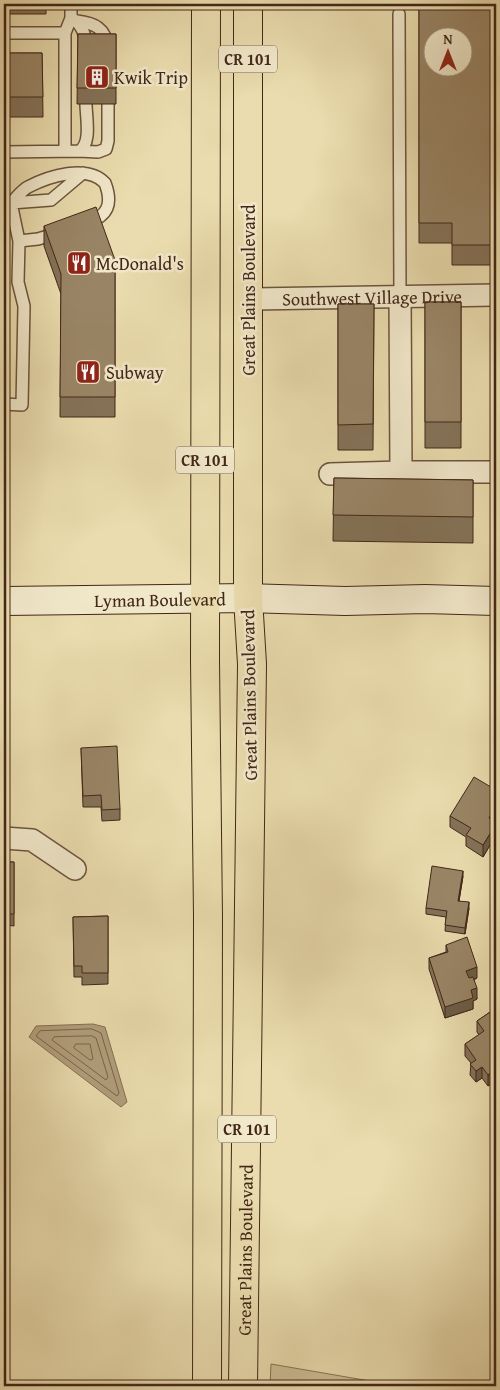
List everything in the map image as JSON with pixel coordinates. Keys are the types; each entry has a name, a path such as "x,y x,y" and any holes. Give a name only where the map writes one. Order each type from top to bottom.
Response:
{"main road":[{"name":"Great Plains Boulevard","path":"206,4 207,1386"},
{"name":"Great Plains Boulevard","path":"243,1386 252,664 248,598 248,4"},
{"name":"Lyman Boulevard","path":"4,601 248,598 345,601 425,599 496,601"}],"street":[{"name":"Southwest Village Drive","path":"248,299 496,295"},
{"path":"400,296 401,472"},
{"path":"330,474 496,472"},
{"path":"4,838 32,840 75,869"}],"lane":[{"path":"71,4 74,19 86,37 86,50"},
{"path":"399,14 400,296"},
{"path":"66,151 65,33 74,19"},
{"path":"74,19 91,23 104,32 107,50"},
{"path":"4,33 65,33"},
{"path":"79,151 86,142 86,104"},
{"path":"4,152 98,152 106,149 108,141 108,104"},
{"path":"7,201 27,188 60,176 84,173 101,178 106,183 109,199 104,214 99,219 38,239 19,241"},
{"path":"7,201 51,200 84,173"},
{"path":"4,404 22,405 24,306 18,282 19,241 7,201"}],"shaded area":[{"path":"271,1364 399,1386 270,1386"}],"water":[{"path":"93,1024 105,1027 127,1102 121,1107 29,1037 36,1026"}],"building":[{"path":"4,4 46,4 46,8 4,8"},
{"path":"419,4 496,4 496,245 452,245 452,223 419,223"},
{"name":"Kwik Trip","path":"78,34 116,34 116,88 77,88"},
{"path":"4,53 42,53 43,97 4,97"},
{"path":"96,207 115,260 115,397 60,397 61,274 44,226"},
{"path":"425,302 461,302 461,422 425,422"},
{"path":"338,304 374,304 373,424 338,425"},
{"path":"334,478 473,480 473,517 333,515"},
{"path":"493,478 496,478 496,515 492,515"},
{"path":"117,746 120,809 102,810 101,795 83,796 81,748"},
{"path":"474,777 496,790 496,805 489,818 496,824 483,845 466,835 471,828 450,816"},
{"path":"4,862 14,862 14,914 4,914"},
{"path":"432,866 463,871 458,901 469,902 465,928 445,925 447,911 426,908"},
{"path":"108,916 108,973 82,973 82,966 74,966 73,917"},
{"path":"467,937 477,967 466,971 469,978 473,977 477,988 471,990 473,998 445,1007 429,958 448,952 446,945"},
{"path":"496,1008 496,1069 488,1075 482,1067 476,1071 470,1064 476,1060 465,1044 484,1031 477,1021"}],"place":[{"name":"Kwik Trip","path":"97,77"},
{"name":"McDonald's","path":"79,263"},
{"name":"Subway","path":"88,372"}]}
